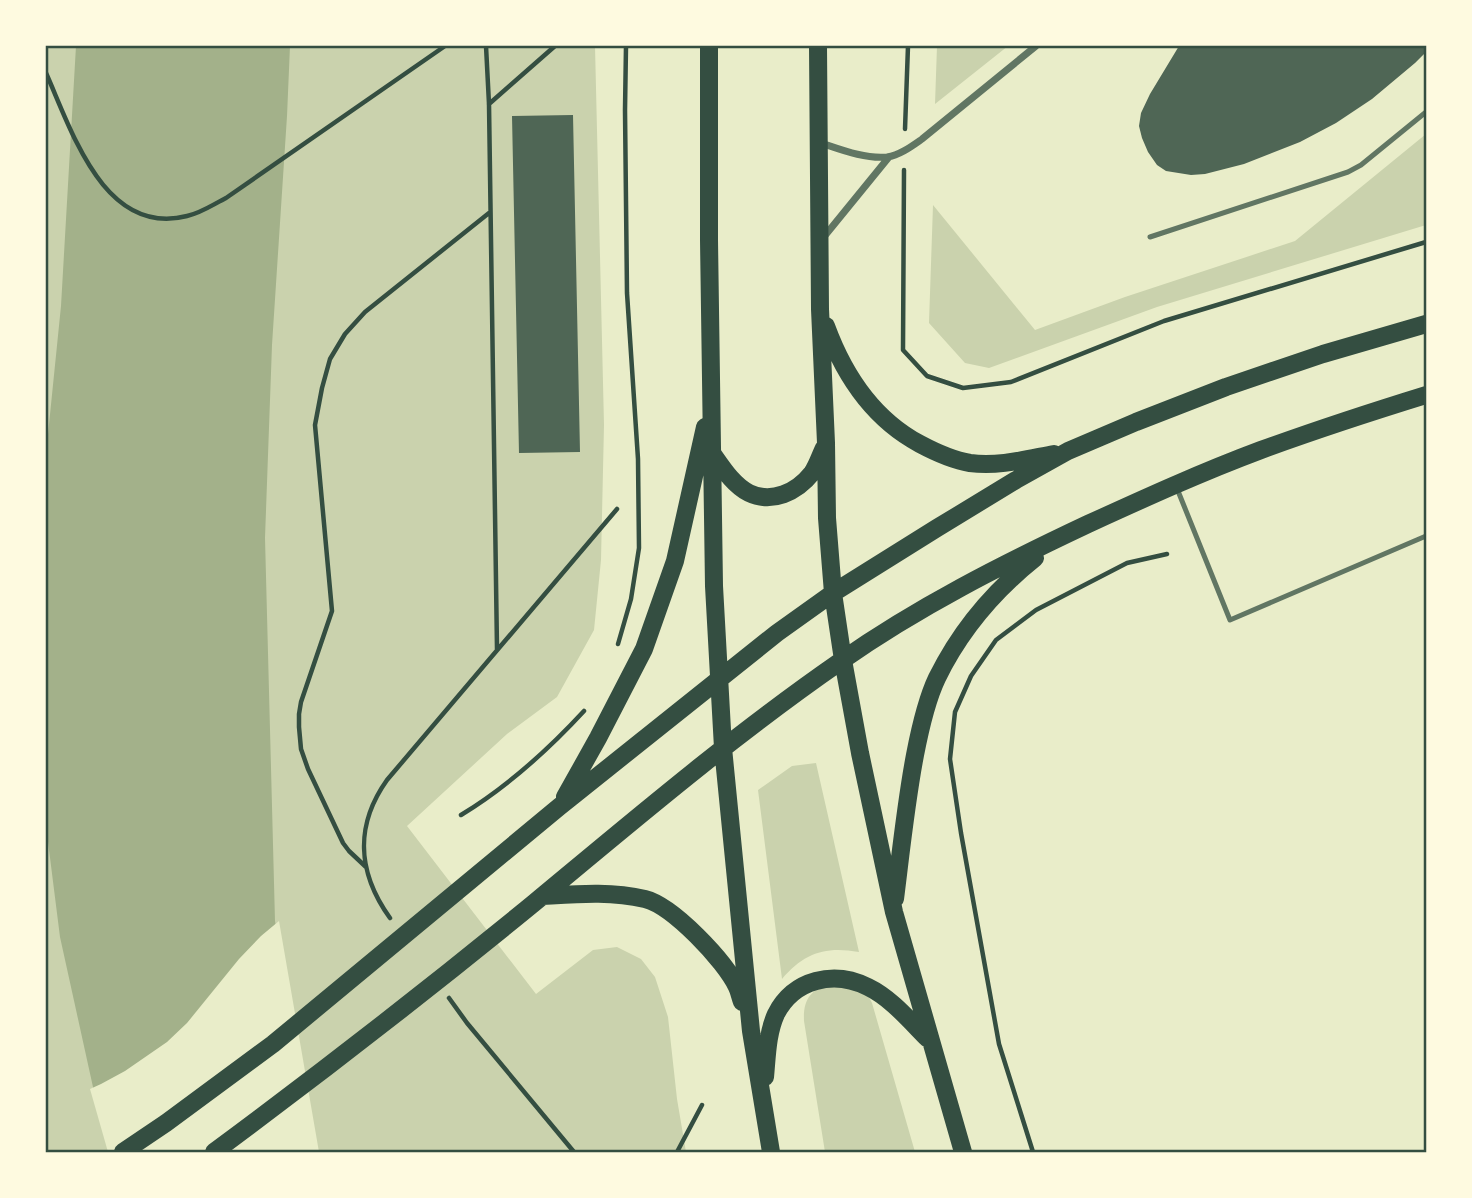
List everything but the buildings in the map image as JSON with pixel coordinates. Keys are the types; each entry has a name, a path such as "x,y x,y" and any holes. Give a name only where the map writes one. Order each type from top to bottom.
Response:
{"main road":[{"path":"709,46 711,399 714,586 719,679 723,748 751,1031 771,1153"},
{"path":"818,46 820,309 827,518 834,593 860,753 894,912 964,1153"},
{"path":"820,309 835,350 850,378 874,410 904,436 935,453 970,463 1004,463 1068,451"},
{"path":"123,1153 272,1044 559,807 777,633 834,593 937,528 1068,451 1226,387 1323,354 1426,324"},
{"path":"214,1153 315,1077 723,748 843,660 936,601 1059,538 1175,484 1261,450 1426,395"},
{"path":"559,807 644,649 675,561 711,399"},
{"path":"712,453 728,475 748,493 767,498 780,496 799,486 813,471 826,443"},
{"path":"894,912 920,725 936,679 960,639 988,602 1018,571 1059,538"},
{"path":"537,900 605,892 648,900 677,917 709,947 737,986 751,1031"},
{"path":"762,1099 769,1041 776,1015 789,996 818,980 833,977 870,987 895,1006 931,1042"}],"street":[{"path":"819,143 872,156 889,157 904,151 1036,46"},
{"path":"819,243 889,157"}],"lane":[{"path":"1150,237 1348,172 1361,165 1426,112"},
{"path":"1175,484 1230,620 1426,536"}],"path":[{"path":"46,73 85,159 107,189 134,212 155,218 173,219 190,216 226,198 445,46"},
{"path":"486,46 497,650"},
{"path":"489,104 555,46"},
{"path":"616,651 631,598 639,548 638,459 627,293 626,46"},
{"path":"908,46 904,151 903,350 927,376 963,388 1011,382 1164,321 1426,242"},
{"path":"366,868 343,843 308,769 299,740 301,702 332,611 315,425 330,359 336,346 355,322 489,213"},
{"path":"393,921 385,910 366,868 363,849 364,830 377,795 617,509"},
{"path":"1032,1153 999,1044 961,833 950,759 955,712 971,676 996,640 1036,610 1126,563 1167,554"},
{"path":"461,814 486,800 522,770 560,737 584,710"},
{"path":"442,989 574,1153"},
{"path":"677,1153 702,1105"}],"shaded area":[{"path":"46,46 595,46 604,425 601,560 594,630 557,697 507,734 407,826 536,994 593,950 617,947 641,959 655,977 668,1017 686,1152 46,1152"},
{"path":"76,46 290,46 272,345 265,538 275,921 315,1152 112,1152 93,1087 60,937 46,826 46,487 47,444 61,306"},
{"path":"937,46 1008,46 935,104"},
{"path":"1426,134 1426,225 1157,307 989,368 965,363 929,323 933,205 1035,330 1295,241"},
{"path":"816,763 859,952 825,951 807,957 782,979 758,790 792,766"},
{"path":"829,981 867,993 915,1152 825,1152 804,1013 809,996"}],"pier":[{"path":"279,921 319,1152 108,1152 90,1089 125,1071 167,1042 187,1023 239,959"}]}
